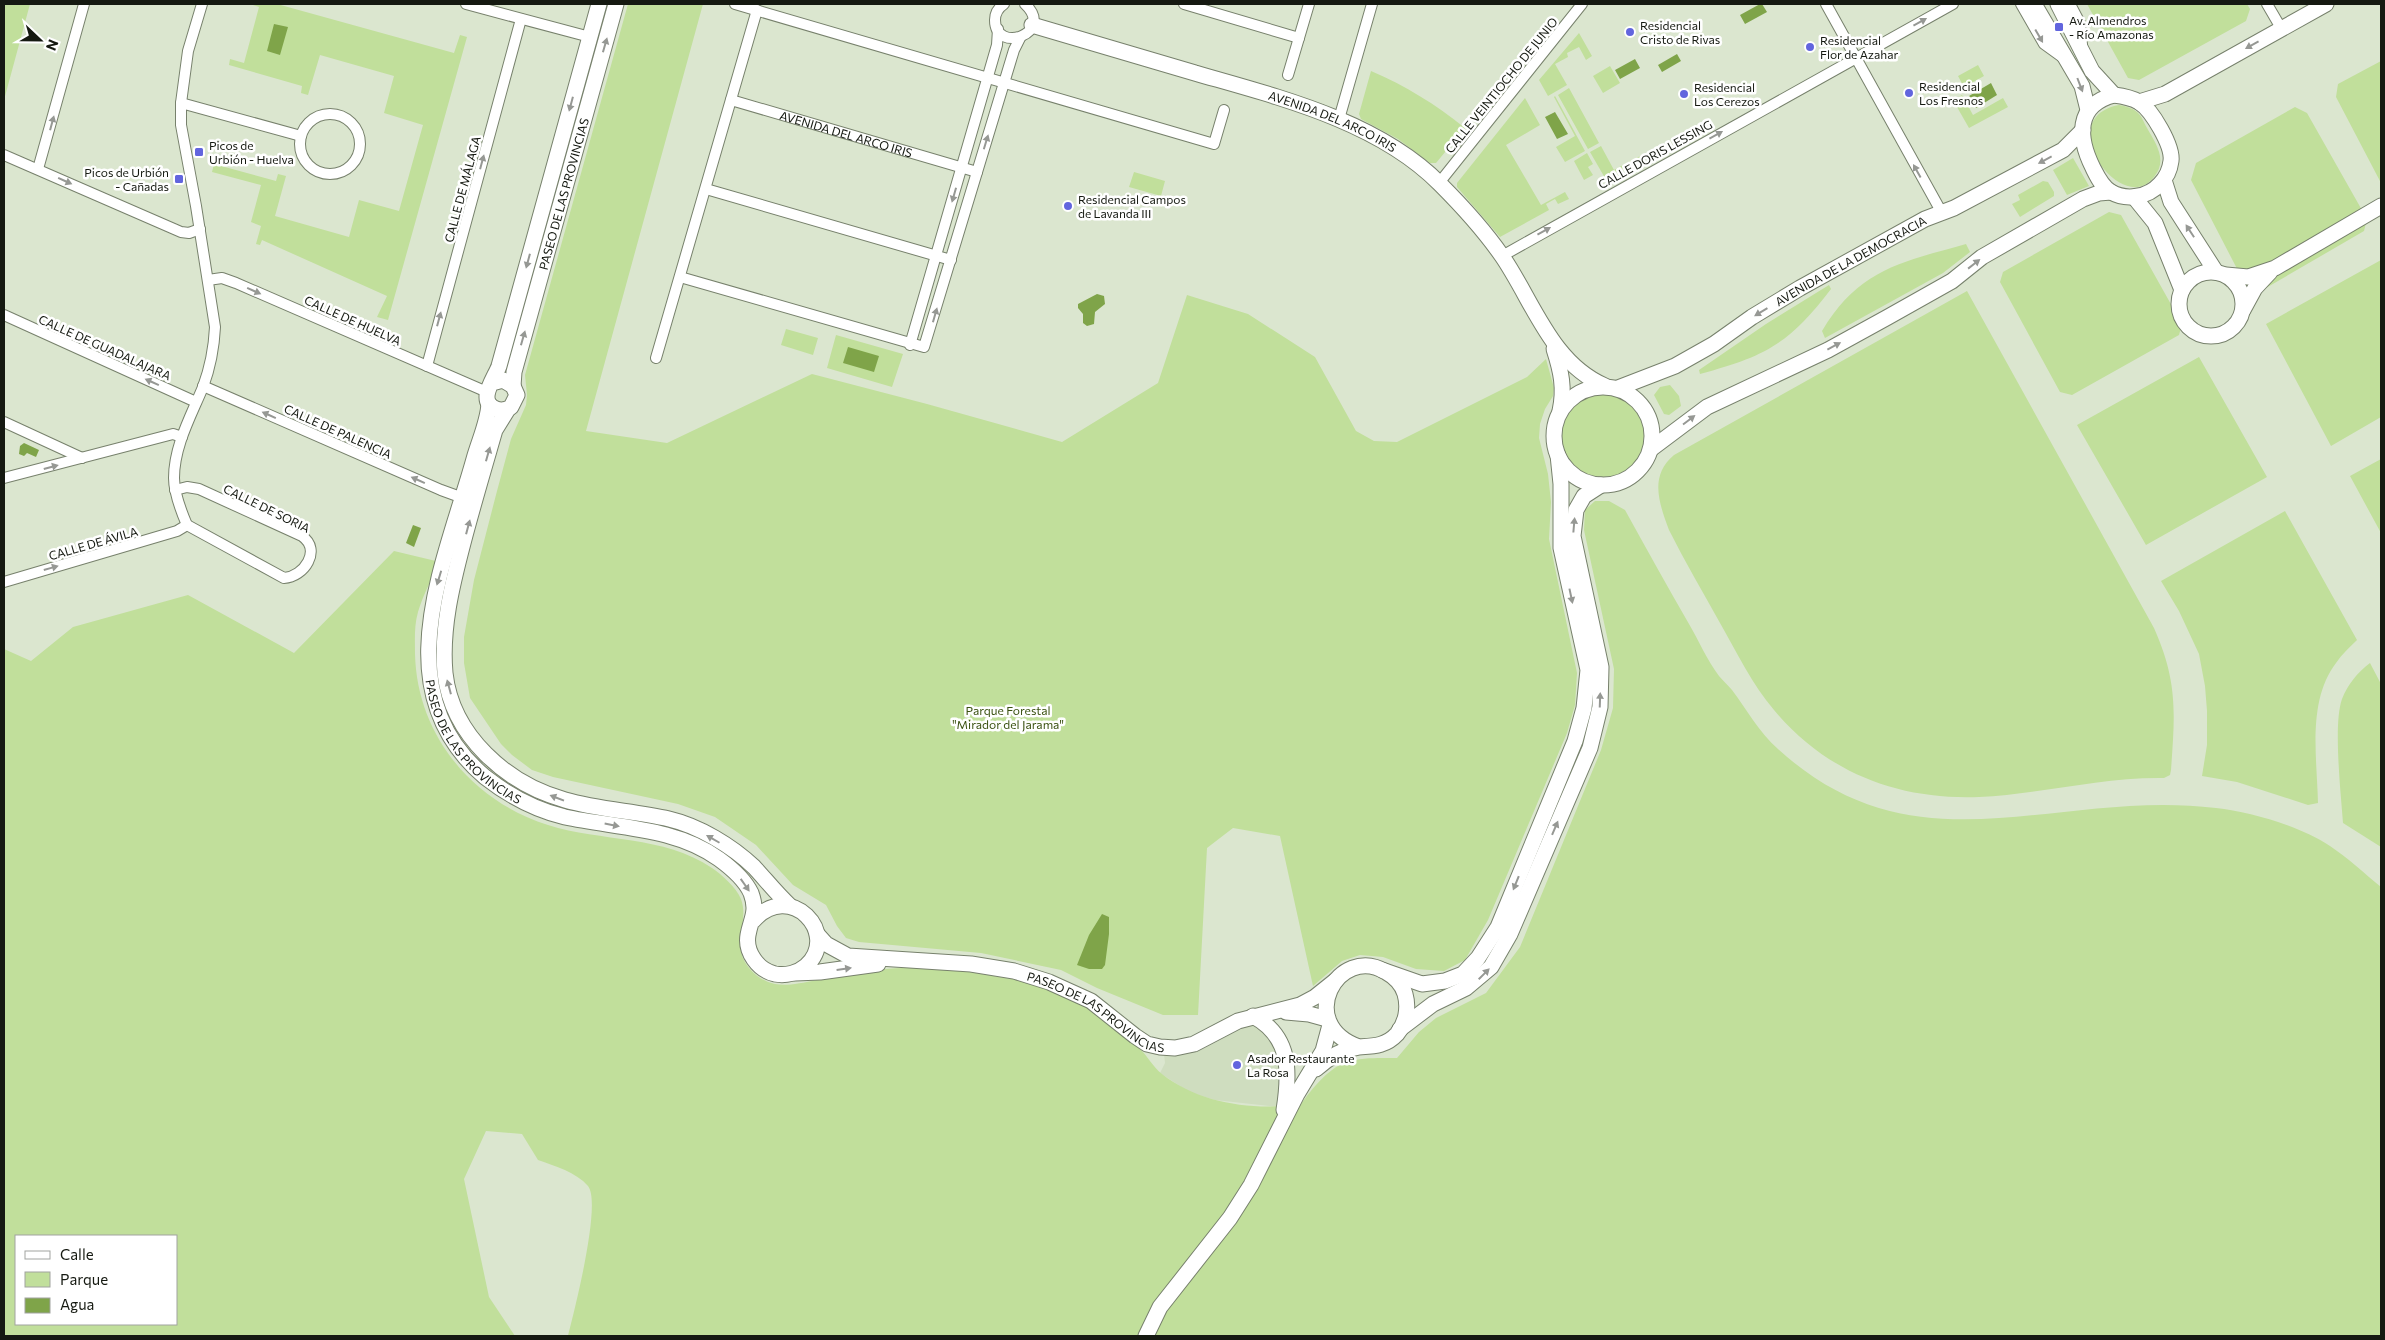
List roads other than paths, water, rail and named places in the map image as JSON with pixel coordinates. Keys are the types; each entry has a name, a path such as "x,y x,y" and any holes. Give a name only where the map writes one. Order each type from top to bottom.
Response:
{"main road":[{"name":"PASEO DE LAS PROVINCIAS","path":"599,4 500,366 489,393 463,498 436,588 428,636 429,675 434,699 451,737 462,753 486,778 511,795 538,808 564,816 666,834 692,843 719,859 740,878 750,892 754,908 753,921"},
{"name":"PASEO DE LAS PROVINCIAS","path":"513,386 514,372 616,4"},
{"path":"2034,4 2082,86 2088,110"},
{"path":"1651,449 1707,407 1828,350 1952,281 1982,257 2083,199 2099,193 2111,192 2134,197 2150,193 2164,180 2172,159 2167,142 2154,116 2139,102 2114,95 2092,71 2058,4"},
{"path":"2139,102 2166,94 2326,4"},
{"name":"AVENIDA DEL ARCO IRIS","path":"1032,25 1263,92 1339,119 1401,153 1439,182 1476,222 1502,256 1550,338 1572,366 1590,380 1611,387"},
{"path":"2111,192 2098,178 2082,145 2082,130 2088,110 2095,103 2114,95"},
{"name":"AVENIDA DE LA DEMOCRACIA","path":"1611,387 1675,366 1714,344 1752,317 1800,288 1924,219 1954,208 2063,150 2082,130"},
{"path":"2164,180 2171,202 2221,274 2234,282 2240,290 2243,301 2242,312"},
{"path":"2134,197 2155,223 2182,290"},
{"path":"2275,268 2255,288 2238,322 2230,330 2210,336 2199,334 2190,328 2180,311 2179,301 2182,290 2188,281 2196,275 2221,274 2248,277 2275,268 2381,206"},
{"name":"AVENIDA DEL ARCO IRIS","path":"1550,338 1563,380 1564,393 1560,414"},
{"path":"503,380 513,386 516,391 516,400 508,409 498,410 489,393 503,380"},
{"path":"1280,1011 1308,1001 1342,974 1362,966 1382,970 1422,984 1445,981 1463,974 1478,958 1498,927 1575,741 1584,708 1588,670 1561,548 1561,484 1558,455 1554,441 1555,427 1560,414 1568,402 1579,393 1591,388 1611,387 1632,395 1646,412 1653,434 1651,449 1644,463 1634,475 1621,482 1601,485 1587,482 1575,476 1565,467 1558,455"},
{"name":"PASEO DE LAS PROVINCIAS","path":"508,409 495,430 450,593 444,656 446,675 457,711 474,741 498,766 520,781 566,801 671,819 699,830 727,847 753,867 790,906"},
{"path":"1306,1079 1334,1055 1359,1047 1379,1046 1389,1041 1422,1011 1479,979 1491,967 1501,951 1590,748 1600,708 1601,667 1573,536 1576,510 1584,496 1601,485"},
{"path":"790,906 808,916 817,934 817,946 813,957 805,966 795,972 784,975 772,973 761,968 753,959 749,948 748,936 753,921 769,908 790,906"},
{"name":"PASEO DE LAS PROVINCIAS","path":"817,934 837,951 848,956 970,964 1014,971 1049,982 1091,1001 1135,1036 1147,1044 1160,1047 1174,1048 1194,1044 1253,1016 1280,1011"},
{"name":"PASEO DE LAS PROVINCIAS","path":"795,972 820,972 905,959"},
{"path":"1382,970 1399,982 1406,1000 1405,1020 1400,1029"},
{"path":"1146,1336 1160,1307 1230,1218 1262,1166 1306,1079 1323,1051 1328,1022 1326,999 1335,981"},
{"path":"1280,1011 1309,1014 1328,1022 1337,1035 1347,1043 1359,1047"},
{"path":"1253,1016 1273,1031 1286,1057 1288,1084 1279,1131"}],"street":[{"path":"38,169 84,4"},
{"path":"187,525 175,490 175,467 182,437 203,386 212,354 215,328 200,230 180,125 188,52 202,4"},
{"path":"466,4 590,37"},
{"path":"735,4 1214,144 1224,110"},
{"path":"910,345 997,45 998,29 995,17 997,11 1004,4"},
{"path":"998,29 1008,38 1020,38 1025,35 1032,25 1032,13 1025,4"},
{"path":"1184,4 1299,38"},
{"path":"1288,75 1309,4"},
{"path":"1339,119 1372,4"},
{"name":"CALLE VEINTIOCHO DE JUNIO","path":"1439,182 1582,4"},
{"path":"1826,4 1942,213"},
{"name":"CALLE DORIS LESSING","path":"1502,256 1953,4"},
{"path":"2021,4 2044,44 2066,59"},
{"path":"2070,4 2080,23 2083,51"},
{"path":"2267,4 2281,28"},
{"path":"656,358 758,10"},
{"name":"CALLE DE MÁLAGA","path":"427,366 521,19"},
{"path":"680,277 922,348 926,345 1014,50 1020,38"},
{"name":"AVENIDA DEL ARCO IRIS","path":"731,100 977,172"},
{"path":"181,103 301,136"},
{"path":"321,114 341,115 350,120 359,132 361,148 358,157 344,172 324,174 315,171 302,156 301,136 312,119 321,114"},
{"path":"4,155 181,232 189,233 200,230"},
{"path":"706,189 951,260"},
{"name":"CALLE DE HUELVA","path":"208,280 222,278 236,283 489,393"},
{"name":"CALLE DE GUADALAJARA","path":"4,315 196,402"},
{"name":"CALLE DE PALENCIA","path":"203,386 440,490 463,498"},
{"path":"4,422 82,458"},
{"path":"4,478 172,434 182,437"},
{"name":"CALLE DE SORIA","path":"175,490 187,487 199,489 302,536 311,546 311,553 304,568 290,578 284,578 187,525"},
{"name":"CALLE DE ÁVILA","path":"4,582 176,531 187,525"}],"water":[{"path":"1762,4 1767,12 1745,24 1740,15"},
{"path":"274,24 288,27 280,55 267,51"},
{"path":"1677,54 1681,61 1662,72 1658,65"},
{"path":"1635,59 1640,68 1620,79 1615,70"},
{"path":"1991,83 1997,95 1976,108 1969,96"},
{"path":"1555,112 1568,134 1557,139 1545,117"},
{"path":"1097,294 1104,296 1105,304 1095,312 1094,324 1087,326 1083,323 1083,314 1078,308 1078,304"},
{"path":"848,347 879,356 874,372 843,363"},
{"path":"24,443 39,450 36,457 27,453 24,456 19,454 20,446"},
{"path":"413,525 421,528 414,547 406,543"},
{"path":"1102,914 1109,917 1105,965 1102,969 1089,969 1077,965 1089,935"}],"place":[{"name":"Av. Almendros - Río Amazonas","path":"2059,27"},
{"name":"Residencial Cristo de Rivas","path":"1630,32"},
{"name":"Residencial Flor de Azahar","path":"1810,47"},
{"name":"Residencial Los Fresnos","path":"1909,93"},
{"name":"Residencial Los Cerezos","path":"1684,94"},
{"name":"Picos de Urbión - Huelva","path":"199,152"},
{"name":"Picos de Urbión - Cañadas","path":"179,179"},
{"name":"Residencial Campos de Lavanda III","path":"1068,206"},
{"name":"Asador Restaurante La Rosa","path":"1237,1065"}],"park label":[{"name":"Parque Forestal \"Mirador del Jarama\"","path":"1008,717"}]}
